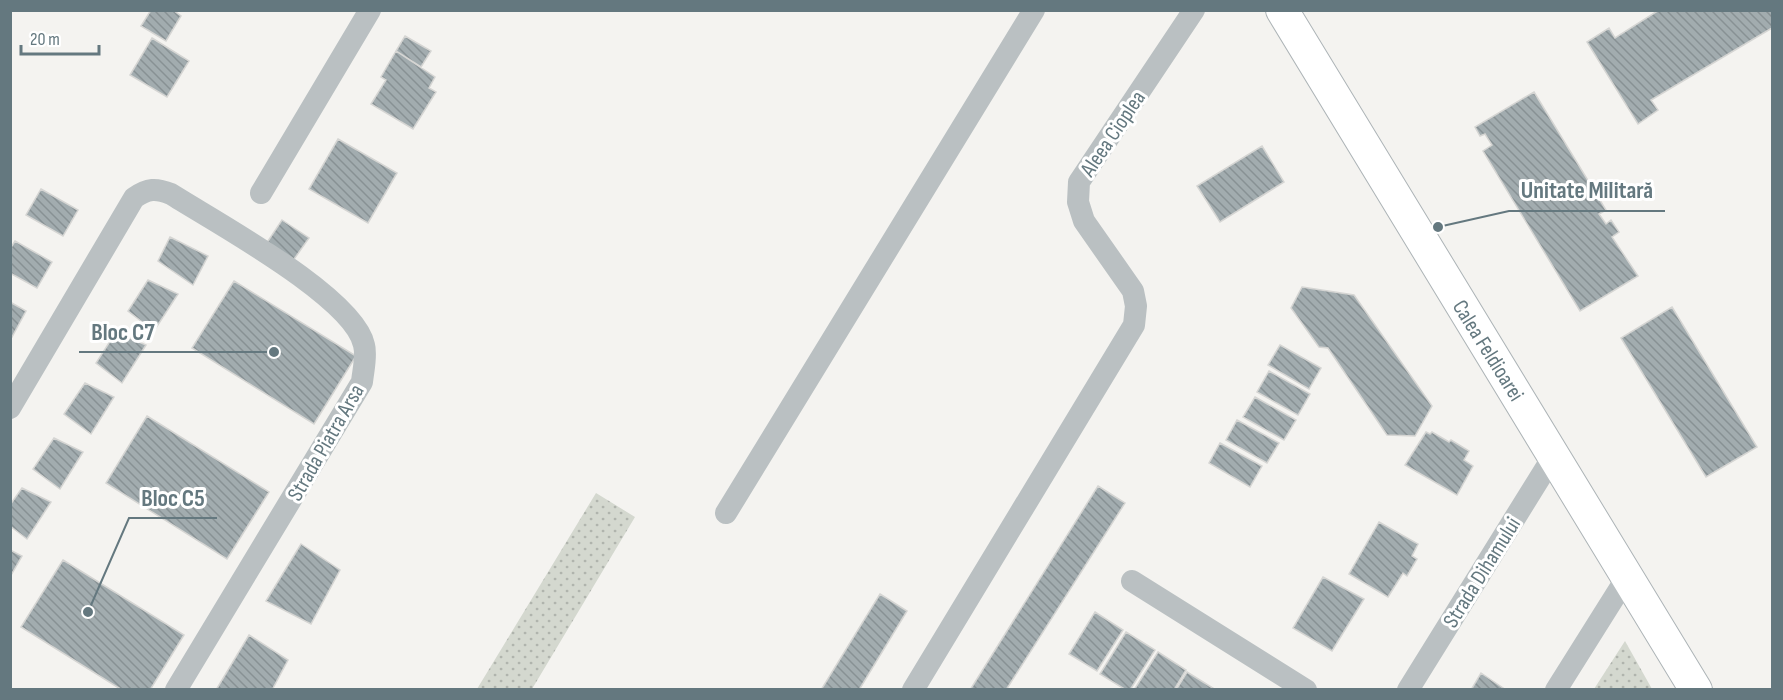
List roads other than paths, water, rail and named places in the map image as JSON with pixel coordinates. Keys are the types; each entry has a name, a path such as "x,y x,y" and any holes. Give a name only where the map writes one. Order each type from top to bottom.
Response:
{"main road":[{"name":"Calea Feldioarei","path":"1282,10 1696,690"}],"street":[{"path":"261,194 370,10"},
{"path":"726,513 1034,10"},
{"name":"Aleea Cioplea","path":"913,690 1134,325 1136,306 1133,291 1084,221 1078,202 1079,182 1194,10"},
{"name":"Strada Piatra Arsa","path":"10,408 135,198 144,190 156,188 171,194 315,286 338,305 354,323 365,346 362,382 176,690"},
{"name":"Strada Dihamului","path":"1408,690 1554,455"},
{"path":"1556,690 1627,578"},
{"path":"1132,581 1306,690"}],"place":[{"name":"Unitate Militară","path":"1438,227"},
{"name":"Bloc C7","path":"274,352"},
{"name":"Bloc C5","path":"88,612"}]}
